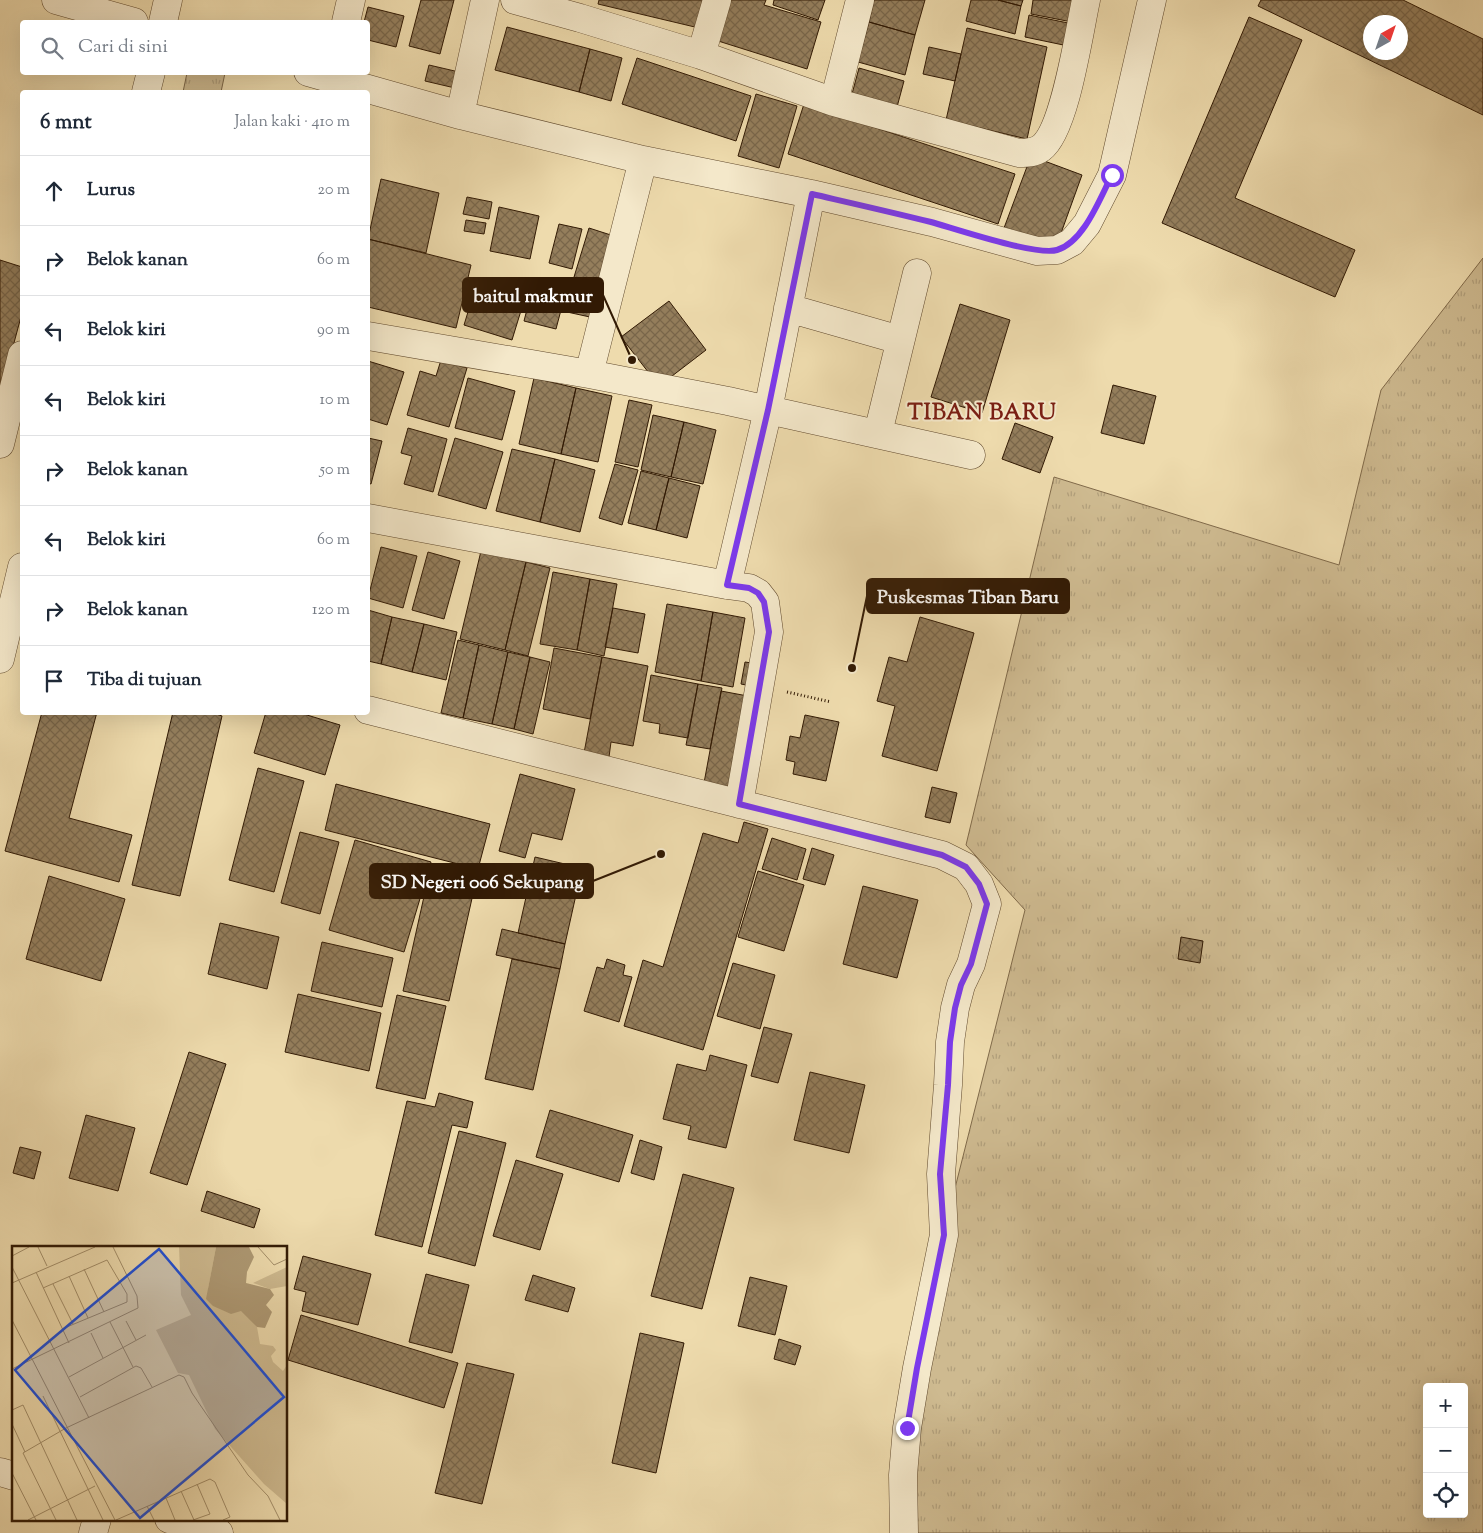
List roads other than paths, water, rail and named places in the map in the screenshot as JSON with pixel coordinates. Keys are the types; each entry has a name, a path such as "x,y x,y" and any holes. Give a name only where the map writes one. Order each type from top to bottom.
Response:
{"street":[{"path":"56,0 127,20"},
{"path":"163,20 168,0"},
{"path":"346,20 351,0"},
{"path":"460,115 485,0"},
{"path":"515,0 582,9 701,55 834,102 1019,153 1031,153 1042,148 1051,136 1063,109 1086,0"},
{"path":"701,55 716,0"},
{"path":"834,102 860,0"},
{"path":"370,91 643,160 812,194 932,222 1038,251 1057,250 1072,242 1087,224 1112,175 1152,0"},
{"path":"146,90 150,75"},
{"path":"326,79 367,90"},
{"path":"589,374 643,160"},
{"path":"727,585 768,410 812,194"},
{"path":"878,433 917,273"},
{"path":"788,308 900,340"},
{"path":"370,336 589,374 878,433 971,455"},
{"path":"0,444 20,363"},
{"path":"370,518 749,588 758,593 764,602 769,632 739,804"},
{"path":"0,659 20,576"},
{"path":"370,711 942,855 966,867 979,884 987,904 971,964 961,985 950,1042 940,1174 944,1235 907,1428 904,1475 904,1533"},
{"path":"93,1533 97,1520"},
{"path":"173,1520 219,1533"}],"place":[{"name":"baitul makmur","path":"632,360"},
{"name":"Puskesmas Tiban Baru","path":"852,668"},
{"name":"SD Negeri 006 Sekupang","path":"661,854"}],"district":[{"name":"TIBAN BARU","path":"982,411"}]}
